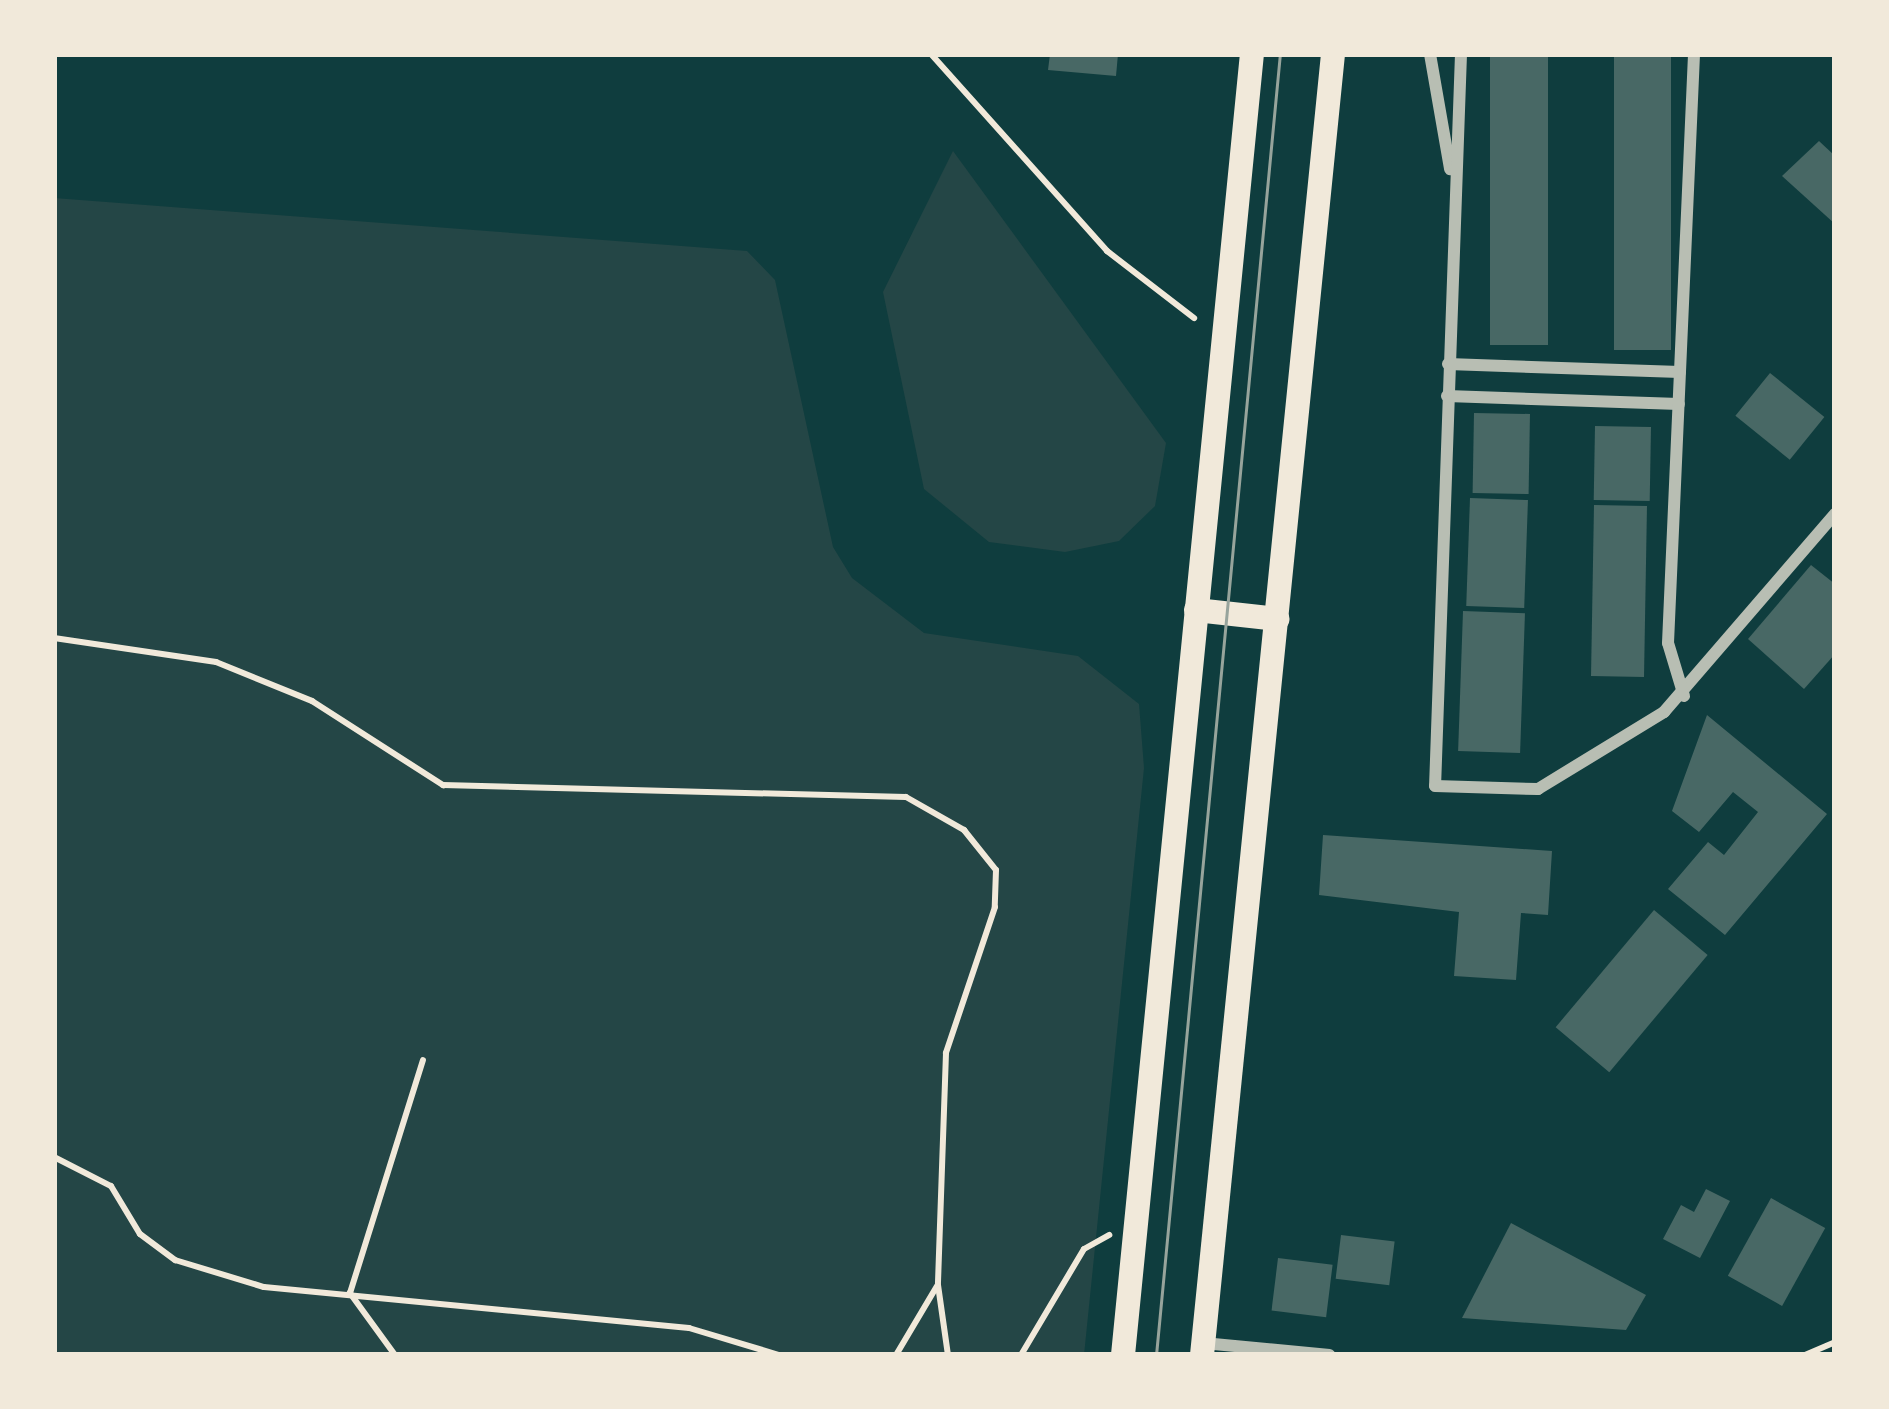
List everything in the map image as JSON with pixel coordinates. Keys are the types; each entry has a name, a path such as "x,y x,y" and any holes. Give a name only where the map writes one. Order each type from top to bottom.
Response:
{"main road":[{"path":"1123,1355 1252,54"},
{"path":"1202,1349 1333,54"},
{"path":"1196,610 1278,619"}],"street":[{"path":"1430,54 1455,194"},
{"path":"1461,54 1435,786 1538,789 1684,695 1835,514"},
{"path":"1684,695 1668,665 1694,54"},
{"path":"1448,364 1680,372"},
{"path":"1447,396 1678,404"},
{"path":"1202,1349 1329,1355"}],"path":[{"path":"931,54 1107,250 1194,318"},
{"path":"54,638 216,662 312,701 442,785 907,796 964,830 996,870 995,907 946,1054 938,1285 948,1355"},
{"path":"350,1293 423,1060"},
{"path":"54,1157 111,1186 140,1234 175,1260 264,1287 689,1328 779,1355"},
{"path":"1022,1355 1084,1249 1136,1218"},
{"path":"896,1355 938,1285"},
{"path":"350,1293 394,1355"},
{"path":"1805,1355 1835,1342"}],"shaded area":[{"path":"953,151 1166,443 1155,506 1119,541 1065,552 989,542 924,489 883,292"},
{"path":"54,198 747,251 775,280 833,547 852,578 924,633 1078,656 1139,704 1144,768 1084,1355 54,1355"}],"building":[{"path":"1050,54 1118,54 1116,76 1048,70"},
{"path":"1490,54 1548,54 1548,345 1490,345"},
{"path":"1614,54 1671,54 1671,350 1614,350"},
{"path":"1819,141 1835,156 1835,224 1782,176"},
{"path":"1770,373 1824,417 1790,460 1735,416"},
{"path":"1474,413 1530,414 1529,494 1473,493"},
{"path":"1595,426 1651,427 1650,501 1594,500"},
{"path":"1470,498 1528,500 1524,608 1466,606"},
{"path":"1594,505 1647,506 1644,677 1591,676"},
{"path":"1811,565 1835,584 1835,654 1804,689 1748,639"},
{"path":"1463,611 1525,613 1520,753 1458,751"},
{"path":"1707,715 1827,814 1725,935 1668,889 1708,842 1724,855 1758,812 1733,792 1699,832 1672,811"},
{"path":"1323,835 1552,851 1548,915 1521,913 1516,980 1454,976 1459,912 1319,895"},
{"path":"1654,910 1708,955 1609,1072 1556,1027"},
{"path":"1706,1189 1730,1201 1700,1258 1663,1239 1681,1205 1694,1212"},
{"path":"1771,1198 1825,1228 1782,1306 1728,1276"},
{"path":"1511,1223 1646,1295 1626,1330 1462,1318"},
{"path":"1341,1235 1395,1242 1389,1285 1336,1279"},
{"path":"1278,1258 1333,1265 1326,1317 1272,1311"}],"tram line":[{"path":"1156,1355 1280,54"}]}
